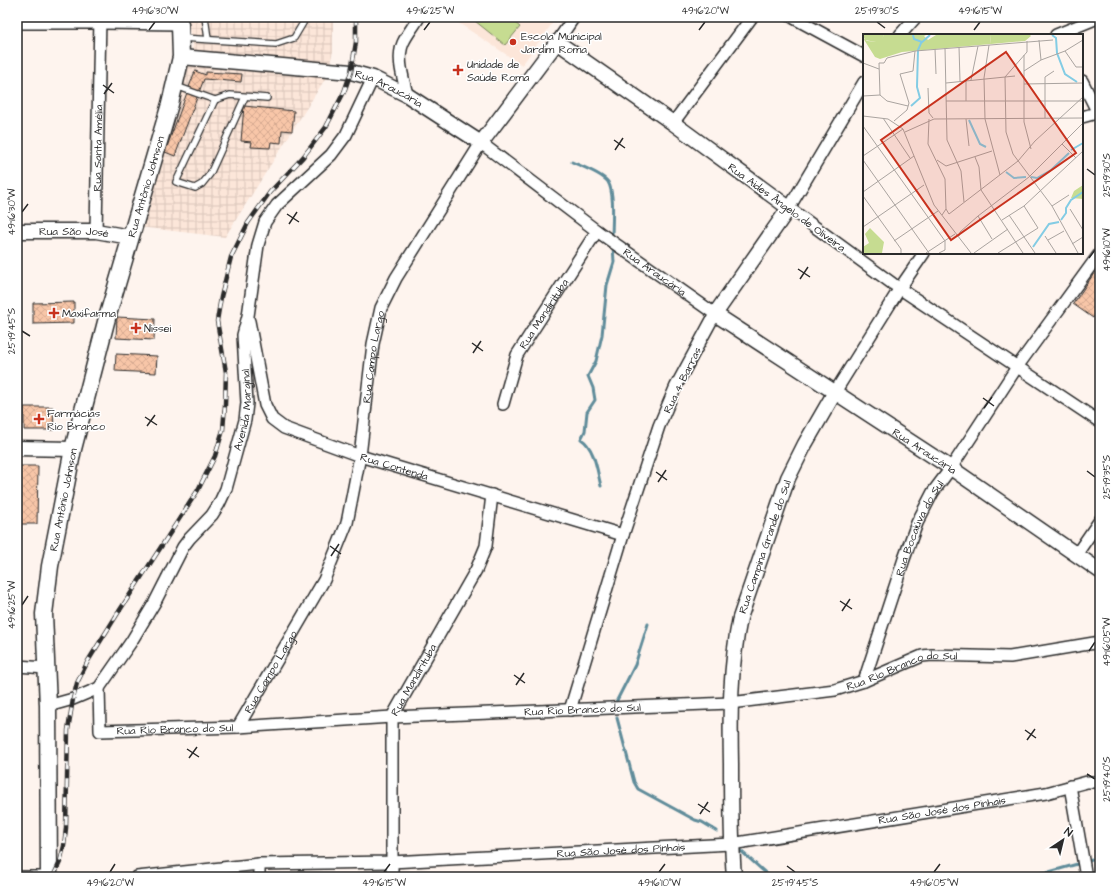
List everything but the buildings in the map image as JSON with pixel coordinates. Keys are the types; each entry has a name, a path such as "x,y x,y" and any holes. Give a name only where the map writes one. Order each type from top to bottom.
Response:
{"main road":[{"name":"Rua Antônio Johnson","path":"49,877 48,706 44,614 50,566 73,449 107,318 181,57 179,26"}],"street":[{"path":"407,95 400,54 402,44 419,17"},
{"name":"Rua Campo Largo","path":"238,726 324,580 347,523 360,456 373,344 381,308 396,278 481,143 574,17"},
{"path":"673,123 752,17"},
{"path":"794,17 863,55"},
{"path":"901,34 916,17"},
{"path":"1060,34 1100,17"},
{"path":"17,24 100,20 179,26"},
{"name":"Rua Santa Amélia","path":"96,231 100,20"},
{"name":"Rua Aides Ângelo de Oliveira","path":"557,42 673,123 900,288 1100,422"},
{"name":"Rua Araucária","path":"181,57 351,72 373,78 407,95 481,143 597,231 715,314 951,468 1100,571"},
{"name":"Avenida Marginal","path":"99,688 131,642 155,602 183,547 212,515 226,489 245,420 247,403 244,335 258,245 265,222 277,205 331,155 346,135 373,78"},
{"path":"1083,83 1099,112 1083,117"},
{"name":"Rua 4 Barras","path":"570,710 623,536 659,426 676,386 715,314 789,208 863,84"},
{"name":"Rua São José","path":"17,230 96,231 130,237"},
{"name":"Rua Mandirituba","path":"503,404 518,356 530,333 597,231"},
{"name":"Rua Campina Grande do Sul","path":"734,877 731,844 730,703 735,641 740,618 788,478 804,444 900,288 923,254"},
{"name":"Rua Bocaiúva do Sul","path":"864,681 917,523 933,492 951,468 1017,366 1098,260"},
{"name":"Rua Contenda","path":"248,316 265,405 272,419 284,428 360,456 623,536"},
{"path":"17,448 73,449"},
{"name":"Rua Mandirituba","path":"392,877 392,717 476,570 486,546 492,495"},
{"path":"1076,555 1100,520"},
{"name":"Rua Rio Branco do Sul","path":"99,688 100,731 238,726 392,717 730,703 835,690 864,681 922,656 932,654 1010,657 1100,642"},
{"path":"17,666 46,668"},
{"path":"48,706 99,688"},
{"name":"Rua São José dos Pinhais","path":"137,877 259,864 392,862 731,844 1046,793 1087,782 1100,782"},
{"path":"1070,786 1086,877"},
{"path":"259,864 259,877"},
{"path":"17,877 49,877"}],"lane":[{"path":"205,17 208,39"},
{"path":"179,26 208,39 276,44 294,38 303,23 304,17"},
{"path":"174,85 215,100 230,95 267,98"},
{"path":"215,100 176,182 195,188 202,184 210,174 245,96"}],"shaded area":[{"path":"188,17 333,17 333,51 327,76 225,237 139,227 183,88 193,45"},
{"name":"Escola Municipal Jardim Roma","path":"456,17 557,17 522,65 454,20"}],"green space":[{"path":"470,17 508,17 520,27 505,45"}],"waterway":[{"path":"572,162 597,173 608,182 612,194 612,238"},
{"path":"601,486 597,467 592,454 586,443 581,439 585,431 587,412 595,400 593,388 588,376 596,361 602,335 607,285 614,262 613,246"},
{"path":"614,706 635,665 648,624"},
{"path":"617,718 634,782 638,789 717,831"},
{"path":"741,851 770,877"},
{"path":"1086,862 1095,859 1100,860"},
{"path":"1014,877 1049,872 1081,863"}],"railway":[{"path":"53,877 60,862 64,846 66,828 68,730 77,683 88,661 118,613 198,490 215,456 223,430 226,372 217,321 221,297 231,257 248,223 270,192 303,157 326,127 344,92 351,72 356,42 356,17"}],"place":[{"name":"Escola Municipal Jardim Roma","path":"513,42"},
{"name":"Unidade de Saúde Roma","path":"458,70"},
{"name":"Maxifarma","path":"54,313"},
{"name":"Nissei","path":"136,328"},
{"name":"Farmácias Rio Branco","path":"39,419"}]}
